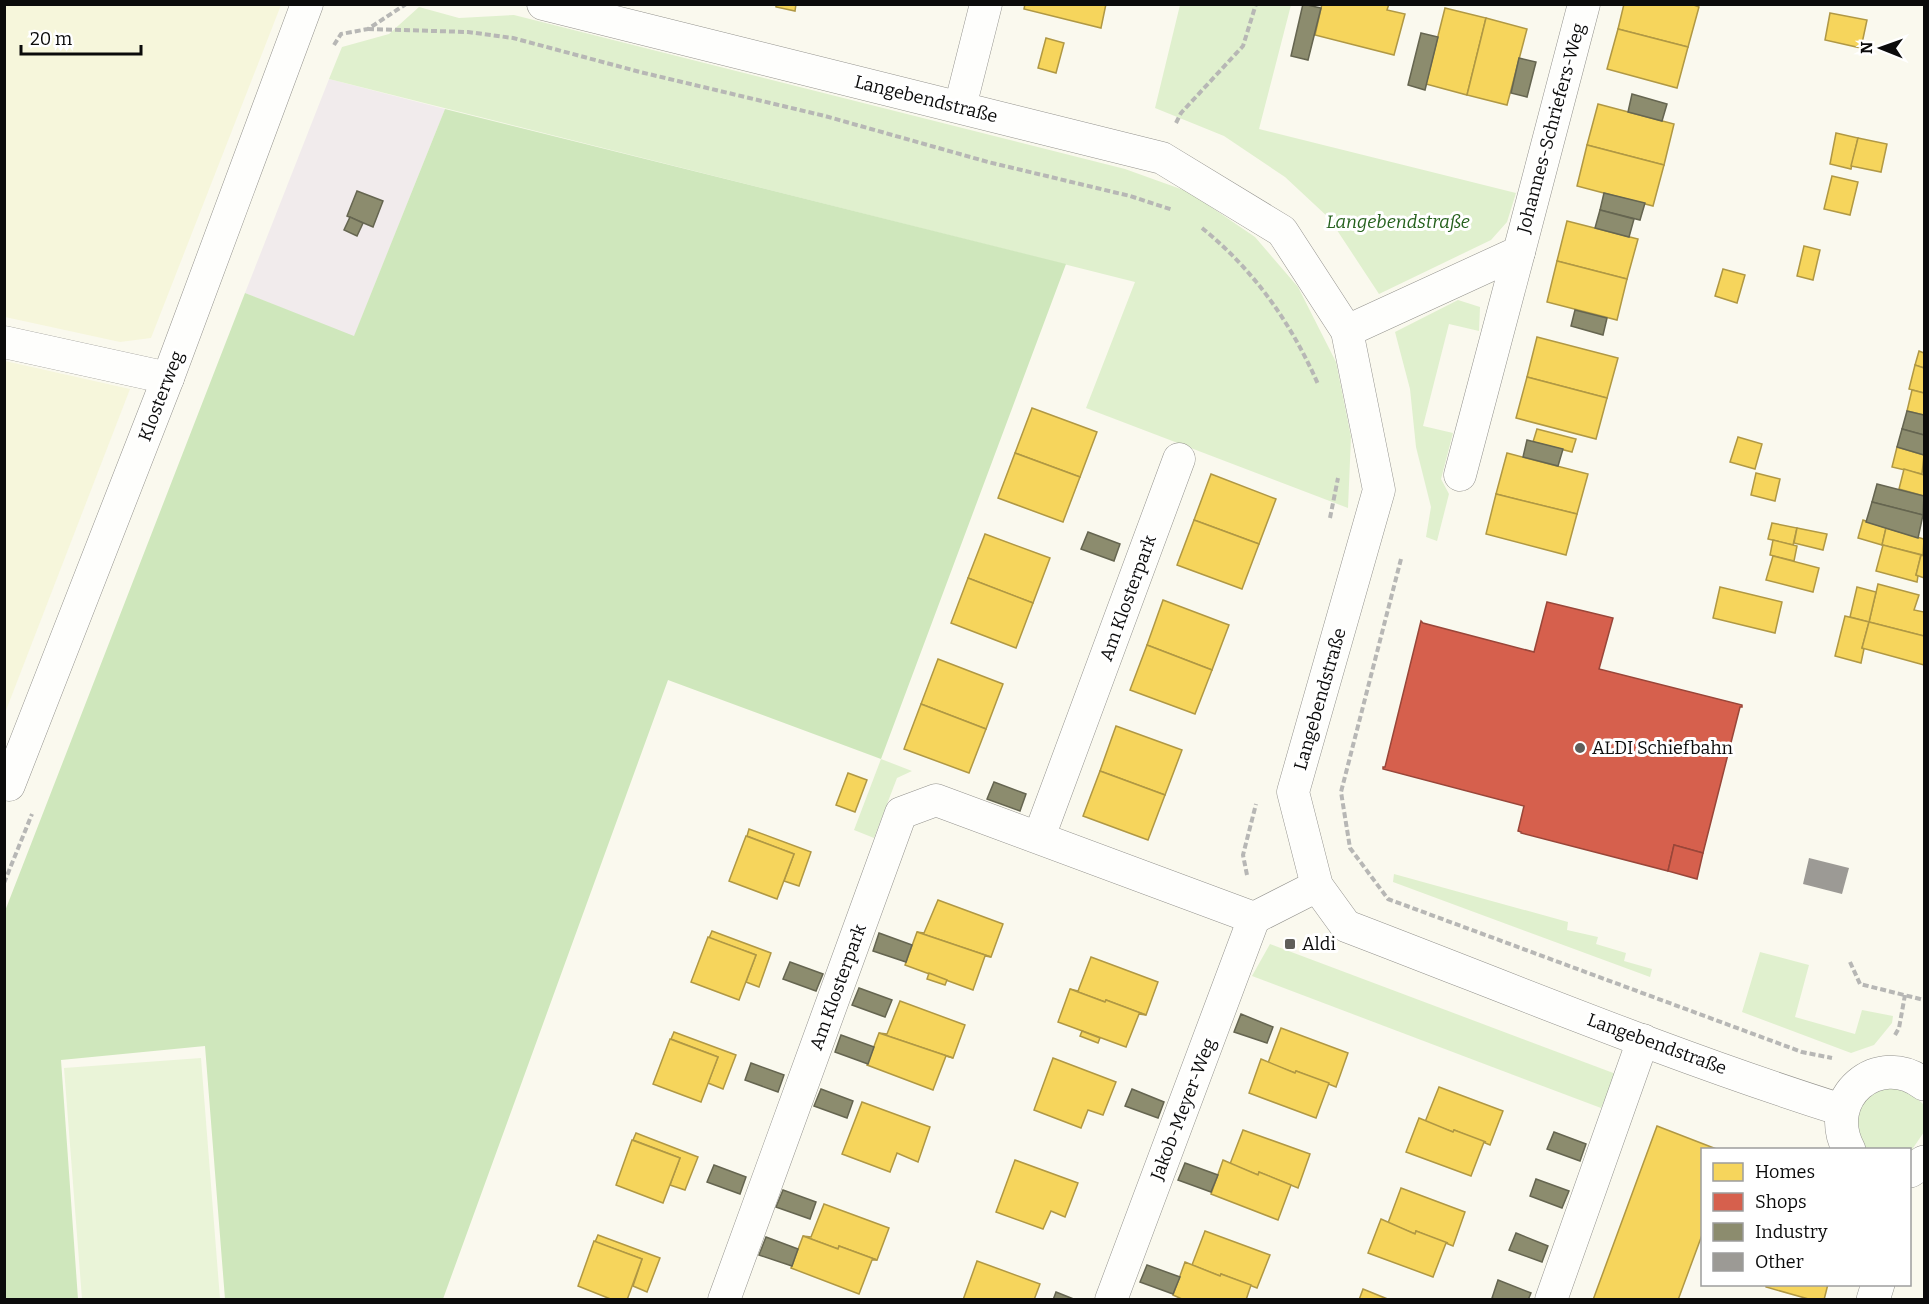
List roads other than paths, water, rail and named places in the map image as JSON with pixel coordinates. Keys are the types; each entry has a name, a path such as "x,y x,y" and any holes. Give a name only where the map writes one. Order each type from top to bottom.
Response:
{"street":[{"name":"Klosterweg","path":"9,785 168,378 307,4"},
{"name":"Langebendstraße","path":"543,4 1162,158 1282,231 1347,331 1379,490 1293,792 1317,886 1346,926 1643,1040 1842,1110"},
{"path":"960,107 986,4"},
{"name":"Johannes-Schriefers-Weg","path":"1460,475 1584,4"},
{"name":"Johannes-Schriefers-Weg","path":"1347,331 1519,252"},
{"path":"4,342 168,378"},
{"name":"Am Klosterpark","path":"1039,837 1179,459"},
{"name":"Am Klosterpark","path":"724,1299 901,813 936,800 1254,918"},
{"path":"1254,918 1317,886"},
{"name":"Jakob-Meyer-Weg","path":"1112,1299 1254,918"},
{"path":"1551,1299 1643,1040"},
{"path":"1848,1148 1841,1125 1842,1110 1848,1095 1872,1076 1888,1072 1922,1074"},
{"path":"1911,1170 1924,1161"}],"place":[{"name":"ALDI Schiefbahn","path":"1580,748"},
{"name":"Aldi","path":"1290,944"}]}
